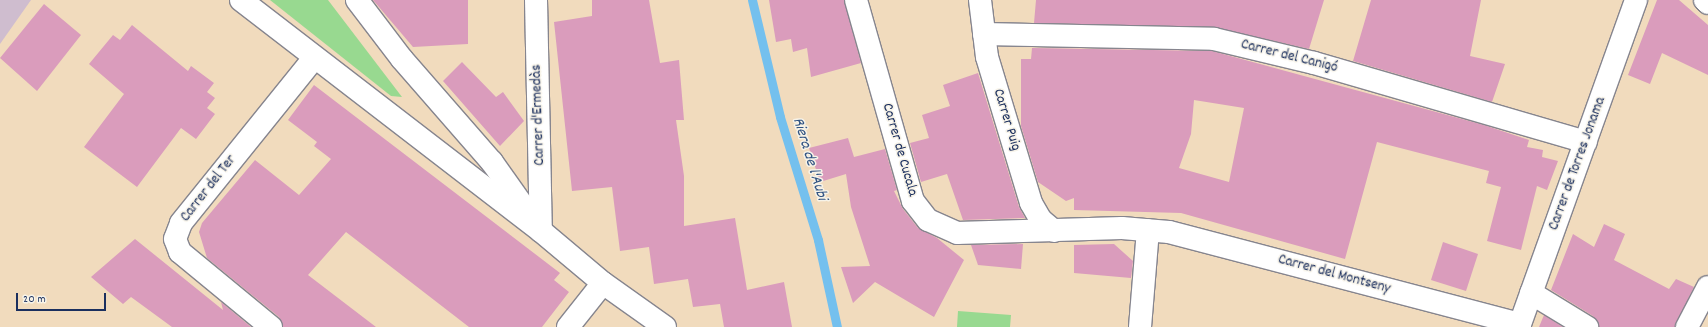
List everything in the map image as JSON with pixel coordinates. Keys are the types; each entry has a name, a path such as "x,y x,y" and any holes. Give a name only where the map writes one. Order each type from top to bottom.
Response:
{"street":[{"path":"241,0 314,58 541,231 603,283 665,327"},
{"path":"357,0 402,59 492,162 541,231"},
{"name":"Carrer d'Ermedàs","path":"536,0 541,231"},
{"name":"Carrer de Cucala","path":"856,0 913,201 928,220 957,233 1054,230 1148,230"},
{"name":"Carrer Puig","path":"980,0 984,34 1031,203 1041,220 1054,230"},
{"name":"Carrer de Torres Jonama","path":"1519,326 1636,0"},
{"path":"1705,0 1708,3"},
{"name":"Carrer del Canigó","path":"984,34 1214,39 1314,63 1586,142"},
{"name":"Carrer del Ter","path":"271,327 180,252 175,239 181,223 314,58"},
{"path":"1140,327 1148,230"},
{"name":"Carrer del Montseny","path":"1148,230 1169,232 1519,326"},
{"path":"568,327 603,283"},
{"path":"1687,327 1708,287"},
{"path":"1531,293 1587,327"}],"shaded area":[{"path":"0,0 31,0 0,44"}],"green space":[{"path":"270,0 328,0 402,97 391,96"},
{"path":"958,311 1011,315 1010,327 957,327"}],"building":[{"path":"373,0 468,0 468,44 413,47"},
{"path":"592,0 649,0 660,63 679,60 684,120 676,120 684,176 684,226 735,218 747,290 784,282 792,327 724,327 720,304 693,307 688,279 654,284 649,247 620,251 612,187 572,191 554,22 592,16"},
{"path":"769,0 844,0 861,63 811,77 807,48 793,52 791,39 776,42"},
{"path":"1036,0 1324,0 1309,49 1214,27 1034,23"},
{"path":"1371,0 1481,0 1470,56 1505,64 1492,102 1353,61"},
{"path":"1657,0 1679,0 1708,25 1708,75 1662,53 1650,84 1628,75"},
{"path":"44,4 81,35 37,91 0,58"},
{"path":"132,25 188,71 191,66 214,83 207,92 215,98 207,108 215,114 196,139 181,128 137,187 84,147 124,94 89,64 113,35 120,40"},
{"path":"1032,48 1212,51 1484,125 1529,140 1527,147 1543,150 1542,157 1558,161 1547,190 1537,186 1521,250 1487,241 1501,187 1486,183 1489,171 1377,142 1345,259 1181,213 1074,210 1074,198 1066,201 1038,182 1021,126 1021,59 1031,59","holes":["1194,100 1244,108 1229,182 1179,168 1191,134"]},
{"path":"462,62 496,97 503,92 524,121 500,146 443,81"},
{"path":"978,73 1019,207 1025,218 963,220 947,174 921,182 910,143 929,138 922,115 950,106 943,85"},
{"path":"314,85 560,273 554,280 569,292 542,327 469,327 346,232 308,275 376,327 283,327 279,317 207,258 199,232 202,223 255,160 299,195 331,159 314,146 317,142 288,120"},
{"path":"848,138 854,157 885,149 897,190 894,191 903,209 918,228 937,238 964,260 934,317 875,282 853,303 841,267 870,266 851,207 846,174 820,182 809,148"},
{"path":"1604,224 1625,234 1614,260 1669,289 1676,279 1694,287 1675,327 1599,327 1593,316 1551,290 1573,234 1594,247"},
{"path":"135,239 223,310 221,302 251,327 172,327 131,297 123,304 91,277"},
{"path":"1443,242 1478,254 1466,291 1431,280"},
{"path":"1023,244 1021,269 978,265 971,245"},
{"path":"1114,244 1133,261 1131,278 1074,273 1074,245"},
{"path":"1544,315 1563,327 1539,327"}],"waterway":[{"name":"Riera de l'Aubi","path":"752,0 780,117 818,240 837,327"}]}
